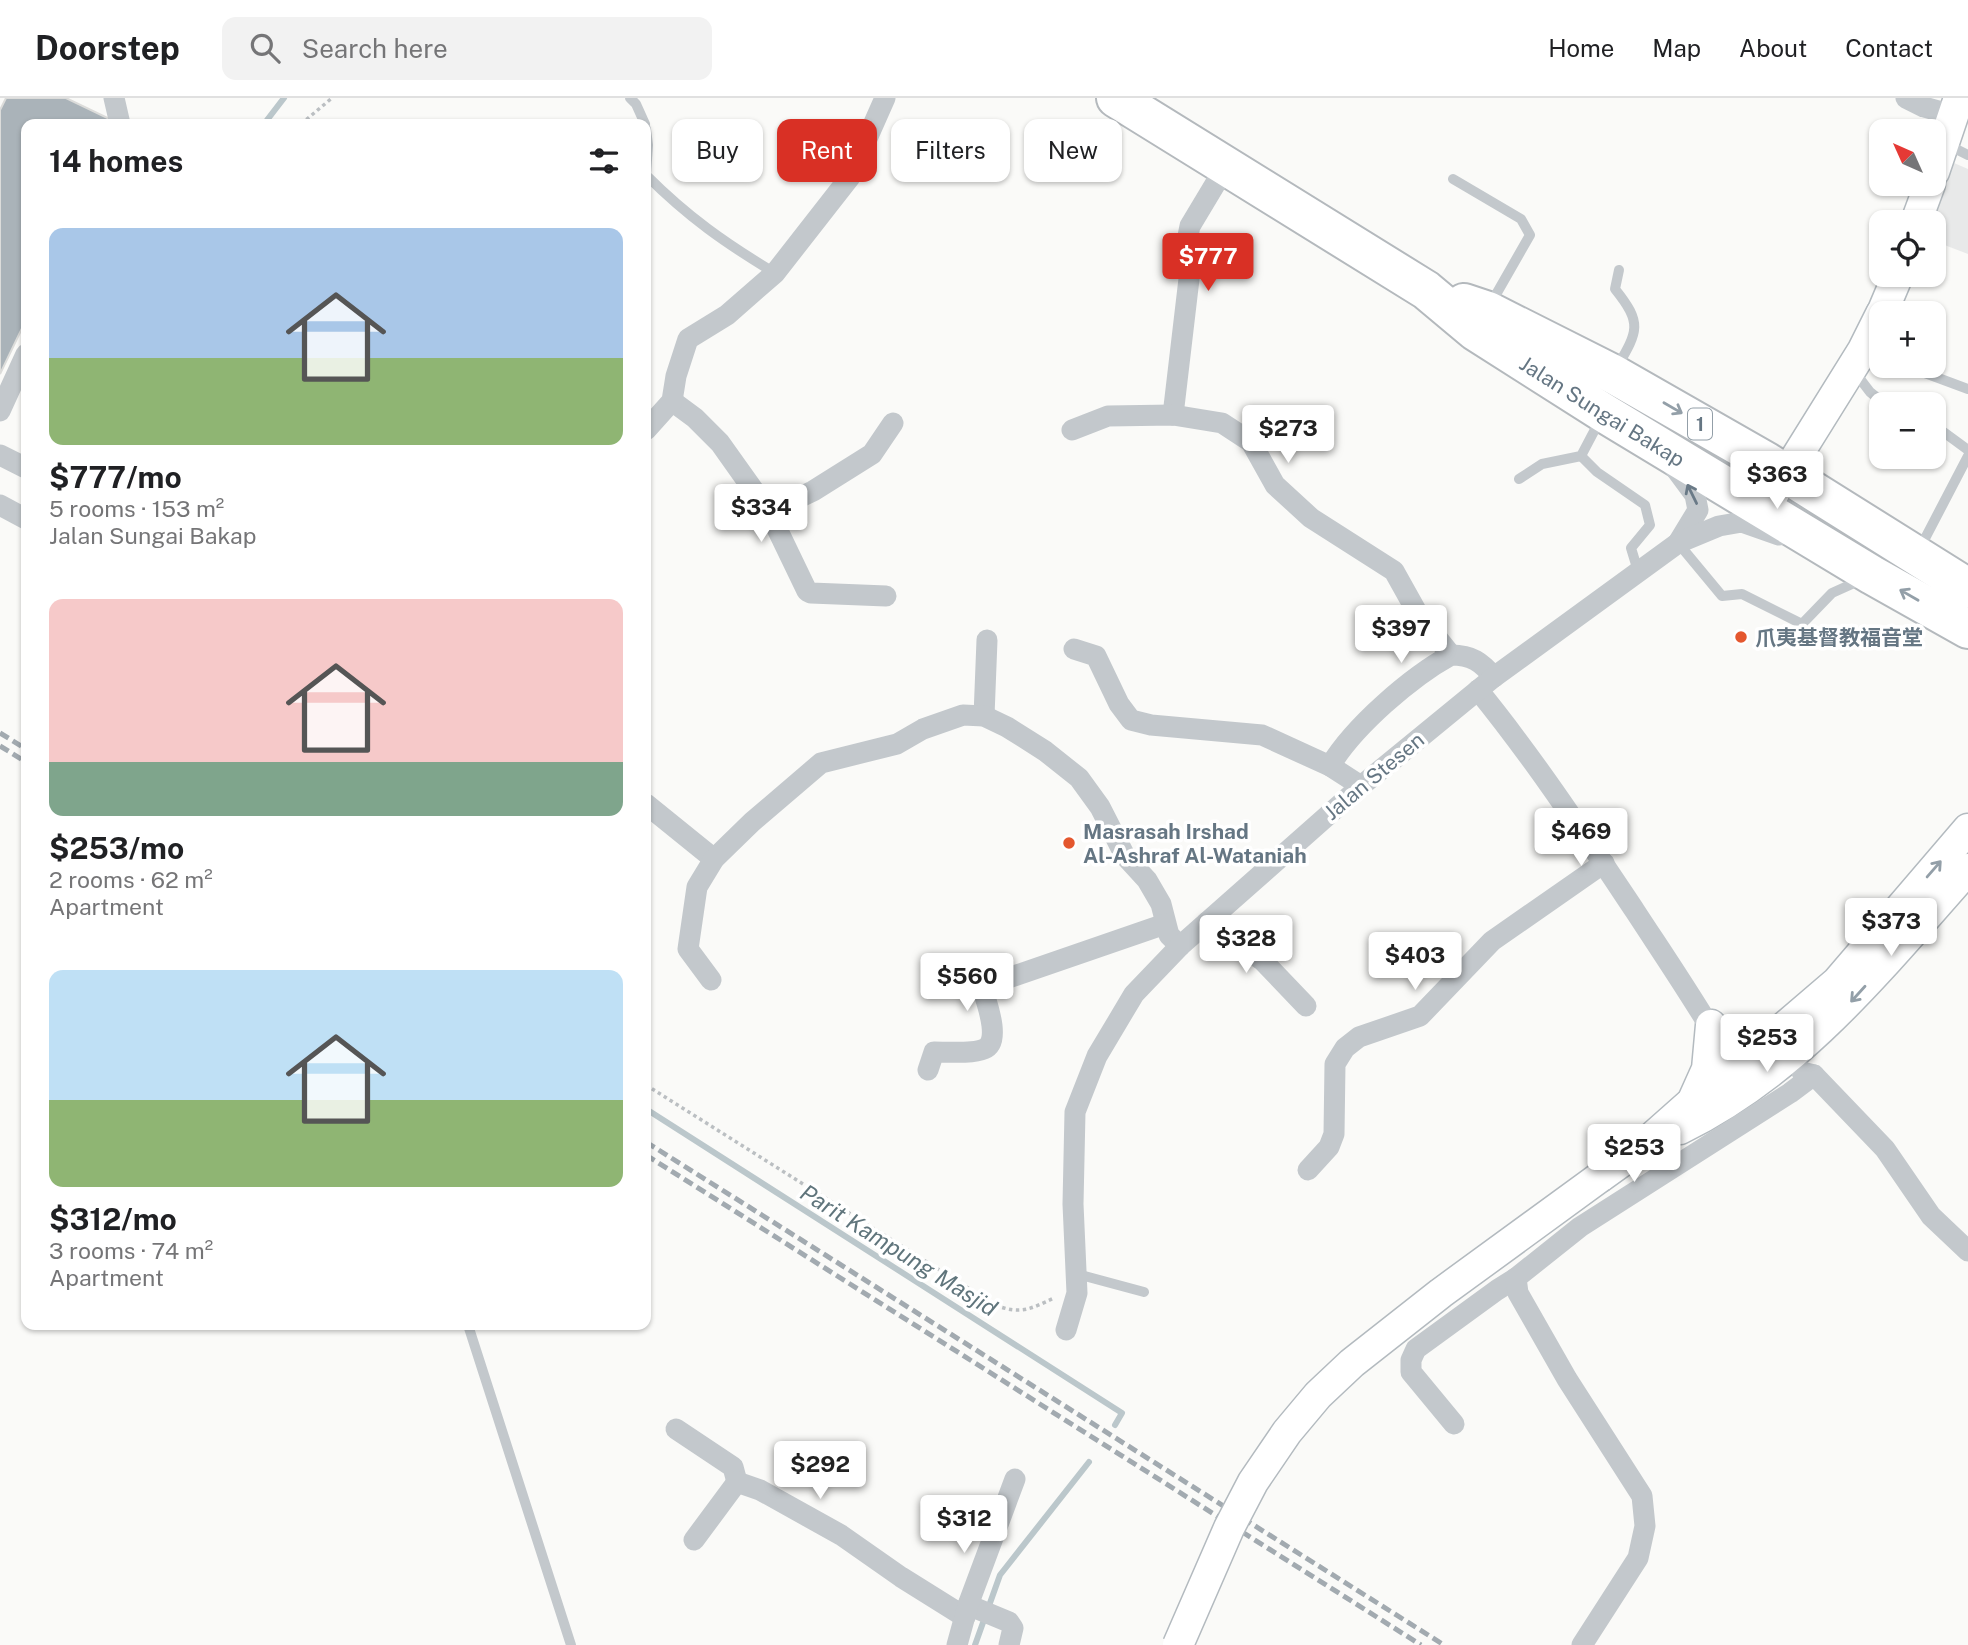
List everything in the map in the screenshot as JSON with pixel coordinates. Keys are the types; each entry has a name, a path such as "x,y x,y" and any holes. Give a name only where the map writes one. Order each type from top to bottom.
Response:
{"highway":[{"name":"Jalan Sungai Bakap","path":"1116,98 1426,290 1498,326 1560,365 1604,413 1660,448 1968,629"},
{"name":"Jalan Sungai Bakap","path":"1560,365 1613,374 1786,474 1968,588"}],"street":[{"path":"114,98 119,119"},
{"path":"651,424 672,401 676,376 688,339 727,315 775,273 850,177 885,98"},
{"path":"1906,98 1924,107 1956,106 1956,149"},
{"path":"1173,415 1189,279 1187,241 1190,226 1226,166"},
{"path":"1764,509 1869,342"},
{"path":"0,411 21,365"},
{"path":"672,401 695,418 720,443 769,512 807,591 886,596"},
{"path":"1072,430 1108,416 1173,415 1222,423 1251,442 1275,485 1311,519 1394,571 1418,614 1451,654"},
{"path":"769,512 813,491 872,454 893,423"},
{"name":"Jalan Stesen","path":"1660,448 1695,495 1698,510 1678,543"},
{"path":"0,455 21,466"},
{"path":"0,505 21,516"},
{"name":"Jalan Stesen","path":"1066,1330 1077,1284 1073,1204 1075,1112 1097,1056 1135,994 1180,946 1361,786 1486,684 1678,543 1718,526 1742,522 1872,575"},
{"path":"984,716 988,640"},
{"path":"1074,649 1096,656 1119,704 1131,720 1151,725 1262,735 1330,766 1361,786"},
{"path":"1330,766 1340,748 1365,720 1451,654 1466,654 1480,661 1486,684 1506,725 1604,863 1711,1025 1734,1068"},
{"path":"711,980 688,949 697,887 714,859 752,822 821,763 897,744 923,729 963,715 984,716 1045,751 1079,778 1100,807 1125,856 1147,880 1161,904 1169,934 1180,946"},
{"path":"651,808 714,859"},
{"path":"1178,1645 1229,1528 1253,1482 1318,1395 1352,1363 1441,1293 1639,1149 1734,1068 1773,1060 1968,829"},
{"path":"1307,1170 1332,1143 1335,1134 1335,1064 1345,1048 1359,1037 1420,1016 1492,941 1604,863"},
{"path":"1639,1149 1702,1118 1773,1060 1807,1041 1852,1000 1968,869"},
{"path":"1207,922 1263,961 1306,1006"},
{"path":"928,1070 933,1052 983,1050 990,1045 994,1031 982,987 1165,925"},
{"path":"1711,1025 1773,1060 1814,1075 1885,1149 1931,1216 1966,1247"},
{"path":"1692,1102 1707,1069 1711,1025"},
{"path":"1807,1041 1814,1075"},
{"path":"1454,1424 1411,1372 1411,1360 1416,1349 1516,1278 1580,1227 1814,1075"},
{"path":"1516,1278 1518,1293 1567,1379 1642,1496 1645,1526 1638,1558 1582,1645"},
{"path":"676,1429 733,1467 737,1482"},
{"path":"957,1645 978,1613 1015,1479"},
{"path":"694,1540 737,1482"},
{"path":"737,1482 760,1490 841,1535 901,1577 978,1613 1009,1622 1013,1628 1009,1645"}],"lane":[{"path":"630,98 636,104 642,119"},
{"path":"1453,179 1521,219 1530,235 1498,326"},
{"path":"651,180 672,201 718,238 775,273"},
{"path":"1613,374 1630,345 1635,323 1632,309 1615,289 1619,270"},
{"path":"1862,357 1870,392"},
{"path":"1938,378 1968,389"},
{"path":"1581,456 1604,413"},
{"path":"1946,434 1968,450"},
{"path":"1519,479 1542,464 1581,456"},
{"path":"1581,456 1597,471 1645,505 1650,525 1631,548 1638,571"},
{"path":"1916,556 1968,456"},
{"path":"1678,543 1722,596 1742,594 1802,624 1832,593 1872,575"},
{"path":"1077,1284 1144,1292"},
{"path":"470,1330 571,1645"}],"path":[{"path":"307,119 332,98"},
{"path":"651,1087 995,1305 1011,1311 1024,1311 1077,1284"}],"shaded area":[{"path":"1947,160 1968,169 1968,254 1946,246 1946,210 1930,210 1935,196 1946,196"}],"building":[{"path":"6,98 66,98 110,119 21,119 21,330 0,374 0,110"}],"waterway":[{"name":"Parit Kampung Masjid","path":"268,119 284,98"},
{"name":"Parit Kampung Masjid","path":"651,1112 1122,1413 1115,1425"},
{"name":"Parit Kampung Masjid","path":"975,1645 1000,1575 1089,1462"}],"railway":[{"path":"0,733 21,746"},
{"path":"0,746 21,759"},
{"path":"651,1145 1444,1645"},
{"path":"651,1158 1421,1645"}],"place":[{"name":"爪夷基督教福音堂","path":"1741,637"},
{"name":"Masrasah Irshad Al-Ashraf Al-Wataniah","path":"1069,843"}]}
